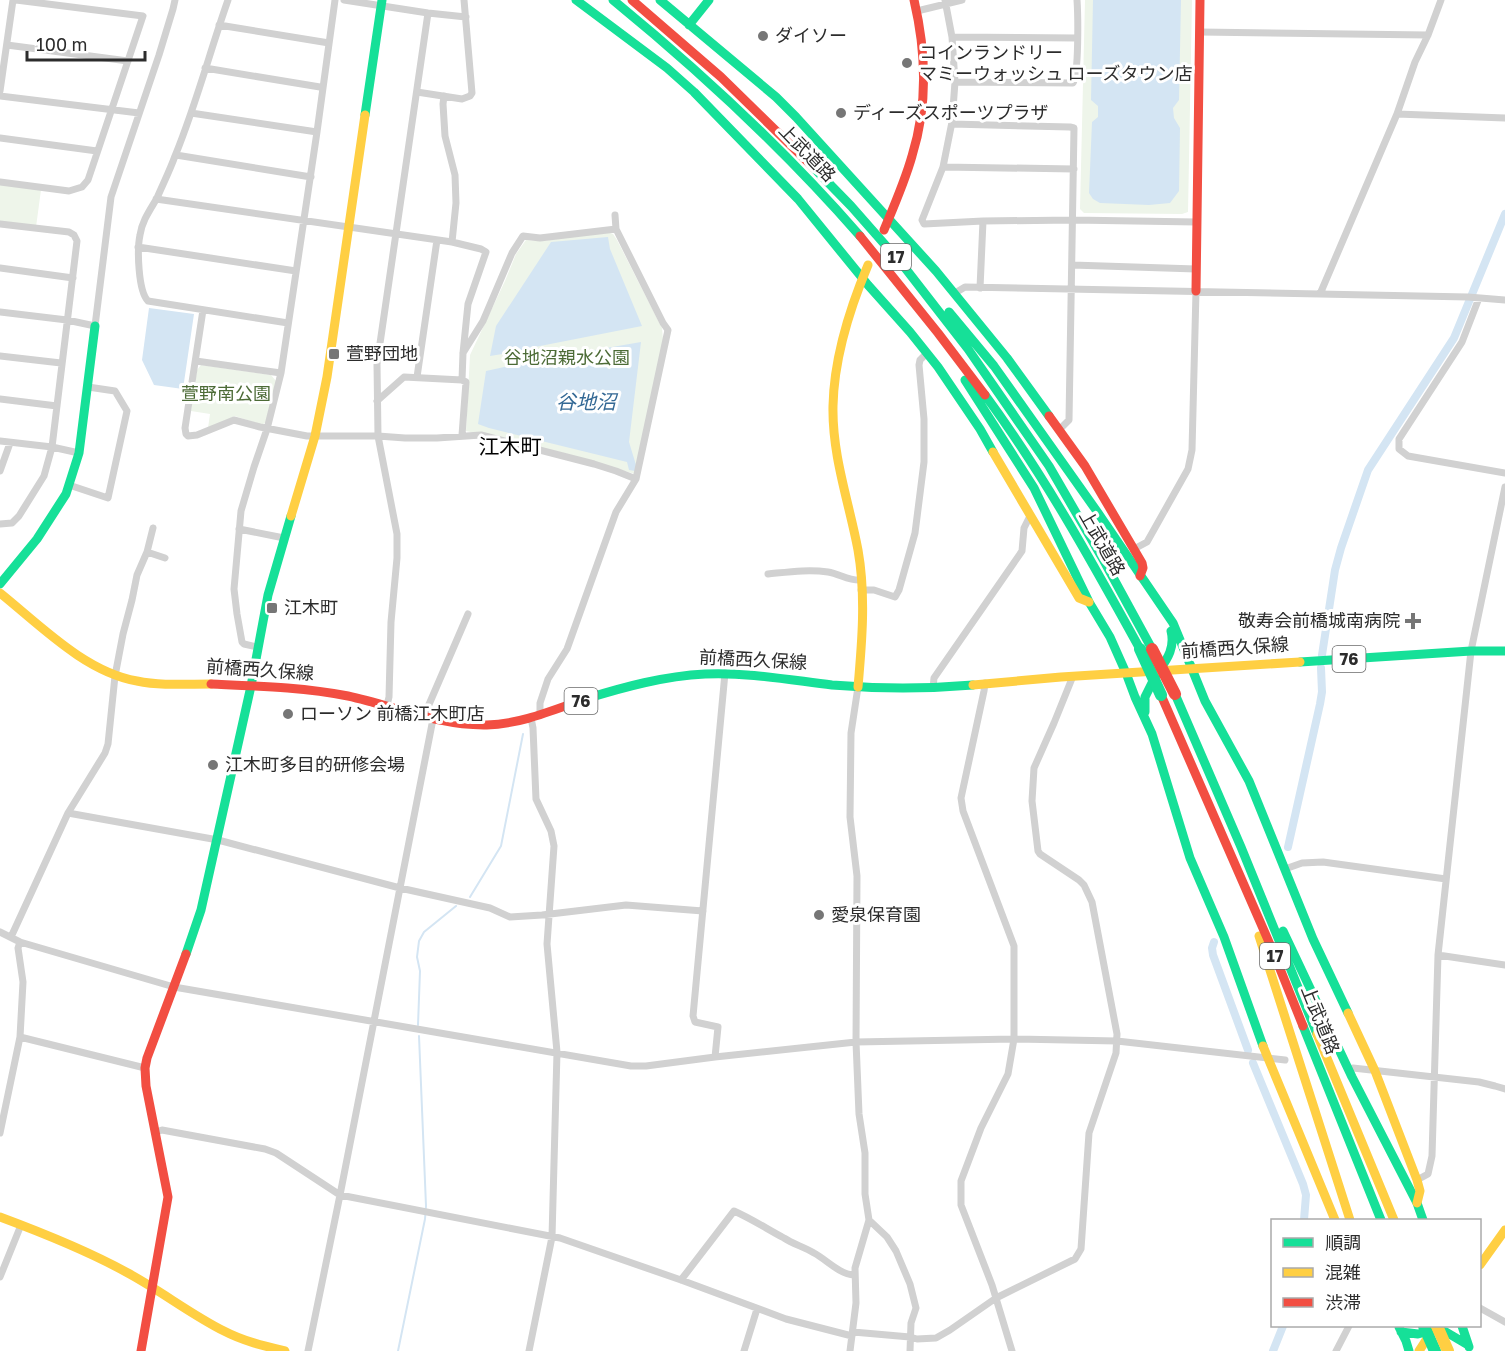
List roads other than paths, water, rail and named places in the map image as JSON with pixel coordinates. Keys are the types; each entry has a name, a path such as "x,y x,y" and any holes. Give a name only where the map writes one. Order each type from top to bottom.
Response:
{"main road":[{"path":"576,0 667,68 694,92 798,199 829,235 862,278 927,353 980,429 1079,598 1089,602"},
{"name":"上武道路","path":"613,0 714,86 841,214 901,285 975,381 1036,468 1175,694 1249,866 1393,1219"},
{"name":"上武道路","path":"632,0 721,77 795,148 902,264 968,350 1049,466 1104,561 1146,649 1161,695 1272,949 1380,1219"},
{"path":"660,0 776,97 796,117 886,224 955,293 1007,358 1085,466 1142,563 1140,576"},
{"path":"689,25 709,0"},
{"path":"1196,291 1200,0"},
{"path":"141,1351 168,1197 146,1086 145,1068 201,910 251,686 268,595 315,436 327,377 382,3"},
{"path":"886,224 904,180 919,130 924,66 915,5"},
{"path":"858,687 861,651 861,585 855,529 837,456 833,407 836,363 841,339 868,264"},
{"path":"902,264 942,304 994,366 1173,623 1205,701 1249,781 1325,966 1375,1071 1408,1162 1417,1180 1420,1191 1417,1203"},
{"path":"901,285 1034,488 1089,602 1110,637 1152,734"},
{"path":"0,584 38,539 66,494 79,453 95,326"},
{"name":"前橋西久保線","path":"0,593 89,662 115,676 147,683 251,686 348,696 429,718 486,725 504,724 535,716 626,686 688,675 724,673 858,687 903,689 1073,676 1471,651 1505,651"},
{"path":"1162,607 1174,642 1171,653 1143,702 1152,734 1191,858 1224,937 1267,1057 1334,1219"},
{"name":"17","path":"1249,866 1262,887 1352,1077 1417,1203 1422,1219"},
{"name":"17","path":"1248,893 1271,977 1304,1073 1349,1219"},
{"path":"0,1217 60,1240 109,1263 152,1286 224,1331 285,1351"},
{"path":"1481,1262 1505,1230"},
{"path":"1399,1329 1418,1334 1433,1327 1450,1334 1470,1348"},
{"path":"1419,1351 1433,1327"},
{"path":"1433,1327 1435,1351"},
{"path":"1433,1327 1448,1351"},
{"path":"1462,1327 1470,1348"},
{"path":"1399,1329 1409,1351"}],"street":[{"path":"0,91 14,0 143,16 88,180 82,187 69,192 0,182"},
{"path":"0,312 67,320 95,326 111,197 175,0"},
{"path":"228,0 176,155 140,232 139,267 144,297 148,301 288,323"},
{"path":"257,647 242,642 237,614 234,589 239,529 245,494 267,429 281,373 335,0"},
{"path":"344,0 382,3 428,13 466,17"},
{"path":"417,92 467,98 472,93 465,0"},
{"path":"915,5 962,0"},
{"path":"955,82 1073,83 1076,79 1077,0"},
{"path":"1320,294 1397,114 1414,62 1428,35 1441,0"},
{"path":"945,2 952,37 955,82 952,124 943,167 923,216 924,224 1073,220 1196,222"},
{"path":"387,705 390,622 397,534 378,436 377,364 428,13"},
{"path":"219,25 329,43"},
{"path":"1200,32 1428,35"},
{"path":"952,37 1077,38"},
{"path":"7,45 128,61"},
{"path":"205,68 320,87"},
{"path":"0,96 139,113"},
{"path":"444,96 445,136 455,175 456,203 452,242"},
{"path":"191,113 317,132"},
{"path":"1397,114 1505,118"},
{"path":"952,124 1074,128 1069,420 1059,430"},
{"path":"0,138 97,151"},
{"path":"176,155 311,177"},
{"path":"943,167 1074,169"},
{"path":"156,199 452,242 482,249 486,252 468,304 462,380"},
{"path":"529,1351 552,1237 557,1052 548,944 554,846 551,831 536,799 533,728 548,679 567,650 616,512 636,480 668,330 616,229 615,215"},
{"path":"980,288 983,221"},
{"path":"0,224 69,232 77,241 52,447 44,476 20,516 12,523 0,524"},
{"path":"463,353 483,321 512,253 524,236 540,237 616,229"},
{"path":"417,377 437,240"},
{"path":"138,247 296,271"},
{"path":"1072,266 1196,269"},
{"path":"0,268 73,278"},
{"path":"955,293 965,287 1505,300"},
{"path":"1134,549 1147,542 1188,469 1192,450 1196,291"},
{"path":"1479,298 1462,342 1399,439 1399,449 1408,456 1505,473"},
{"path":"203,310 186,428 188,436 197,435 234,420 267,429 315,436 437,438 481,435 594,464 636,480"},
{"path":"768,574 830,573 895,597 899,591 915,533 924,462 924,419 919,365 920,360 927,353"},
{"path":"0,356 61,363"},
{"path":"196,361 281,373"},
{"path":"377,401 404,376 462,380 466,382 462,435"},
{"path":"69,485 108,498 127,411 115,391 88,387"},
{"path":"0,399 57,406"},
{"path":"0,441 52,447 79,453"},
{"path":"0,471 10,443"},
{"path":"1417,1180 1425,1177 1430,1170 1432,1156 1438,955 1471,651 1505,486"},
{"path":"933,688 934,678 1022,551 1024,528 1030,516"},
{"path":"11,937 68,813 105,753 123,634 137,575 147,552 153,528"},
{"path":"239,529 284,538"},
{"path":"147,552 165,558"},
{"path":"308,1351 400,888 429,718 468,614"},
{"path":"715,1058 718,1026 695,1022 693,1016 724,673"},
{"path":"156,1132 162,1130 270,1150 340,1195 560,1238 786,1319 852,1334 917,1339 936,1338 996,1298 1075,1259 1080,1249 1089,1133 1116,1053 1116,1028 1092,902 1079,880 1038,851 1032,790 1034,768 1073,676"},
{"path":"985,683 961,798 963,811 1014,946 1014,1039 1008,1074 981,1128 962,1181 962,1205 993,1285 1012,1351"},
{"path":"850,1351 857,1293 854,1275 858,1252 869,1220 865,1194 865,1153 859,1114 856,1042 857,876 850,818 852,722 858,687"},
{"path":"68,813 218,840 400,888 490,908 510,917 633,905 703,911"},
{"path":"1285,869 1302,863 1323,862 1446,879"},
{"path":"0,932 20,942 174,987 639,1066 856,1042 1014,1039 1117,1041 1285,1060"},
{"path":"0,1133 20,1037 23,982 18,948 20,942"},
{"path":"1438,955 1505,965"},
{"path":"20,1037 145,1068"},
{"path":"1353,1068 1479,1082 1505,1089"},
{"path":"681,1280 734,1211 814,1253 849,1275 854,1275"},
{"path":"869,1220 887,1237 896,1251 910,1284 916,1308 911,1323 910,1351"},
{"path":"0,1278 21,1225"},
{"path":"744,1351 757,1309"},
{"path":"1481,1309 1505,1322"},
{"path":"1336,1351 1348,1327"}],"water":[{"path":"1093,0 1181,0 1179,100 1173,108 1174,118 1180,128 1179,191 1170,203 1149,205 1100,203 1089,193 1092,122 1098,117 1098,106 1091,100"},
{"name":"谷地沼","path":"608,237 610,249 642,326 535,347 537,360 641,342 629,442 636,465 635,471 629,470 627,462 478,424 486,371 522,363 521,351 490,356 496,326 551,242"},
{"path":"149,308 194,314 183,389 154,385 142,360"}],"waterway":[{"path":"1322,655 1335,570 1368,470 1454,338 1505,214"},
{"path":"1288,847 1320,704 1321,668"},
{"path":"470,897 501,846 523,734"},
{"path":"418,1025 420,971 417,957 419,941 424,932 456,906"},
{"path":"1214,942 1213,955 1248,1050"},
{"path":"398,1351 426,1206 419,1036"},
{"path":"1253,1063 1303,1184 1306,1195 1304,1219"},
{"path":"1273,1351 1283,1327"}],"place":[{"name":"ダイソー","path":"763,36"},
{"name":"コインランドリー マミーウォッシュ ローズタウン店","path":"907,63"},
{"name":"ディーズスポーツプラザ","path":"841,113"},
{"name":"萱野団地","path":"334,354"},
{"name":"江木町","path":"272,608"},
{"name":"敬寿会前橋城南病院","path":"1413,621"},
{"name":"ローソン 前橋江木町店","path":"288,714"},
{"name":"江木町多目的研修会場","path":"213,765"},
{"name":"愛泉保育園","path":"819,915"}],"district":[{"name":"江木町","path":"510,447"}],"park label":[{"name":"谷地沼親水公園","path":"567,358"},
{"name":"萱野南公園","path":"226,394"}]}
